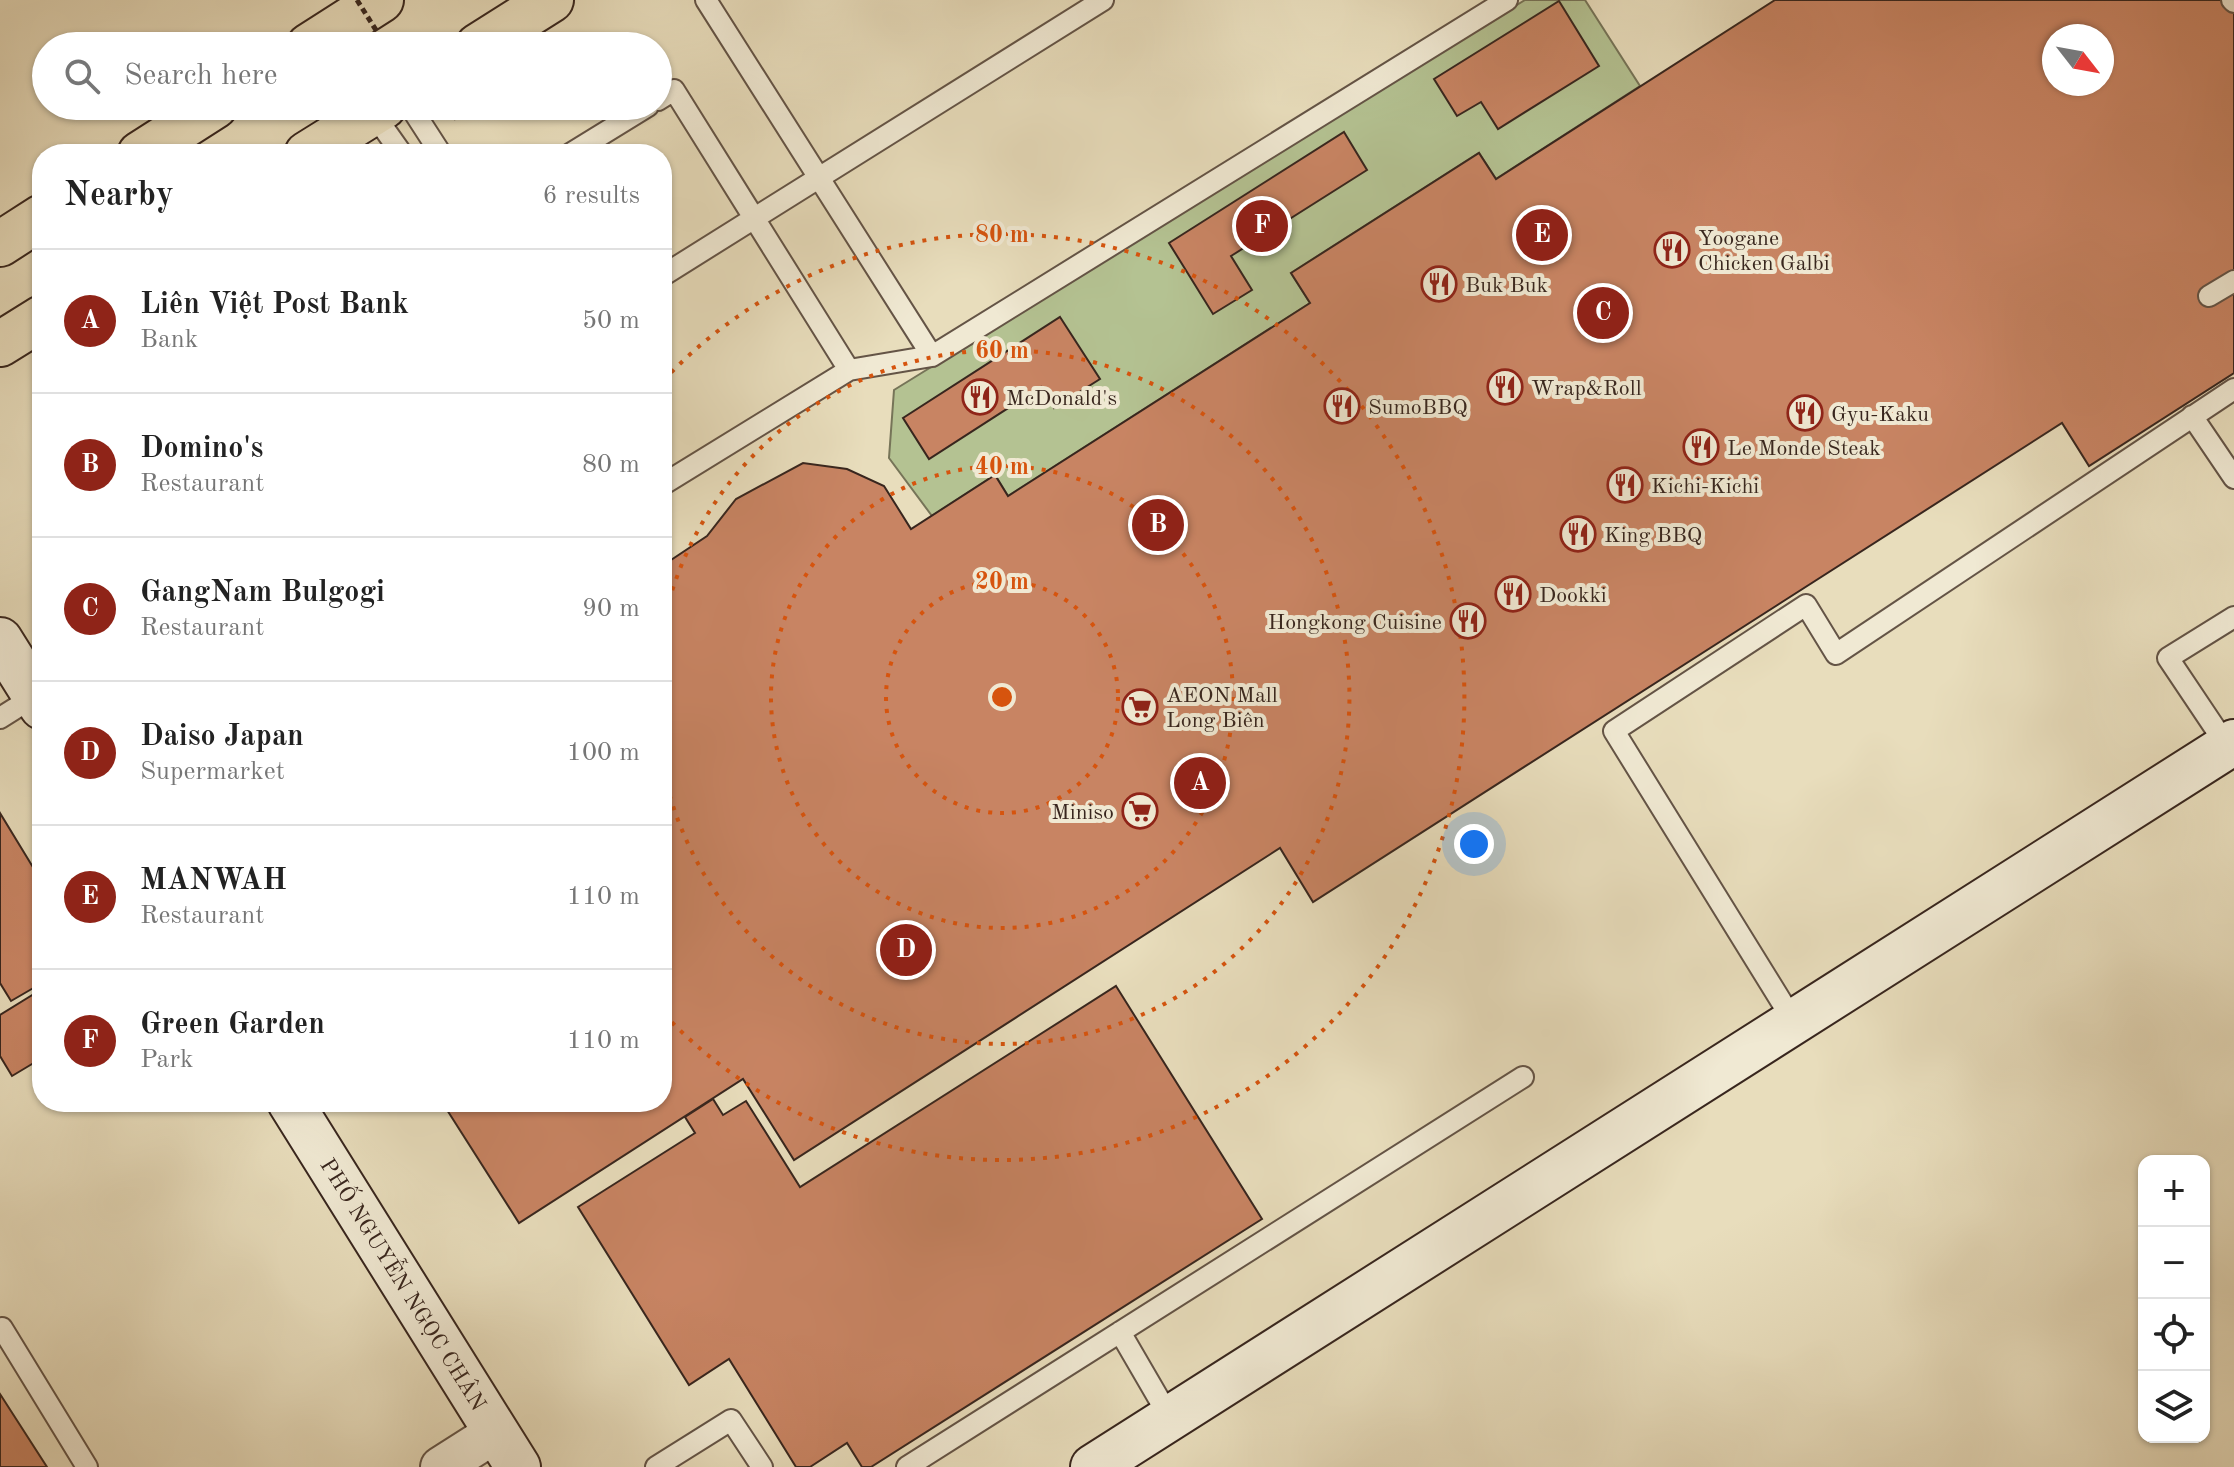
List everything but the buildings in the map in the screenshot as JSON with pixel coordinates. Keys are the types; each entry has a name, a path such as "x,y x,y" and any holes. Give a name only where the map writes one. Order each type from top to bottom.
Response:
{"main road":[{"path":"331,32 381,0"},
{"path":"500,32 551,0"},
{"path":"156,144 193,120"},
{"path":"325,144 368,120"},
{"path":"0,244 32,223"},
{"path":"0,344 32,324"}],"street":[{"path":"0,640 26,707"},
{"path":"1093,1467 2230,744"},
{"name":"PHỐ NGUYỄN NGỌC CHÂN","path":"296,1112 507,1449"},
{"path":"441,1467 507,1449"}],"lane":[{"path":"706,0 932,356"},
{"path":"672,270 1103,0"},
{"path":"672,479 849,370 932,356 1507,0"},
{"path":"672,91 849,370"},
{"path":"392,120 399,144"},
{"path":"403,120 430,144"},
{"path":"586,144 625,120"},
{"path":"2209,296 2234,281"},
{"path":"1794,1022 1614,731 1806,605 1836,654 2234,389"},
{"path":"2192,416 2234,478"},
{"path":"2230,744 2168,658 2234,617"},
{"path":"907,1467 1523,1077"},
{"path":"2,1328 87,1467"},
{"path":"1120,1332 1170,1418"},
{"path":"656,1467 731,1420 762,1467"}],"path":[{"path":"357,0 377,32"}],"green space":[{"path":"1525,0 1585,0 1640,86 1496,179 1479,153 1291,273 1310,303 1008,496 995,475 932,516 889,458 894,390"}],"place":[{"name":"Green Garden","path":"1262,226"},
{"name":"MANWAH","path":"1542,235"},
{"name":"Yoogane Chicken Galbi","path":"1672,250"},
{"name":"Buk Buk","path":"1439,284"},
{"name":"GangNam Bulgogi","path":"1603,313"},
{"name":"Wrap&Roll","path":"1505,387"},
{"name":"McDonald's","path":"980,397"},
{"name":"SumoBBQ","path":"1342,406"},
{"name":"Gyu-Kaku","path":"1805,413"},
{"name":"Le Monde Steak","path":"1701,447"},
{"name":"Kichi-Kichi","path":"1625,485"},
{"name":"Domino's","path":"1158,525"},
{"name":"King BBQ","path":"1578,534"},
{"name":"Dookki","path":"1513,594"},
{"name":"Hongkong Cuisine","path":"1468,621"},
{"name":"AEON Mall Long Biên","path":"1140,707"},
{"name":"Liên Việt Post Bank","path":"1200,783"},
{"name":"Miniso","path":"1140,811"},
{"name":"Daiso Japan","path":"906,950"}]}
